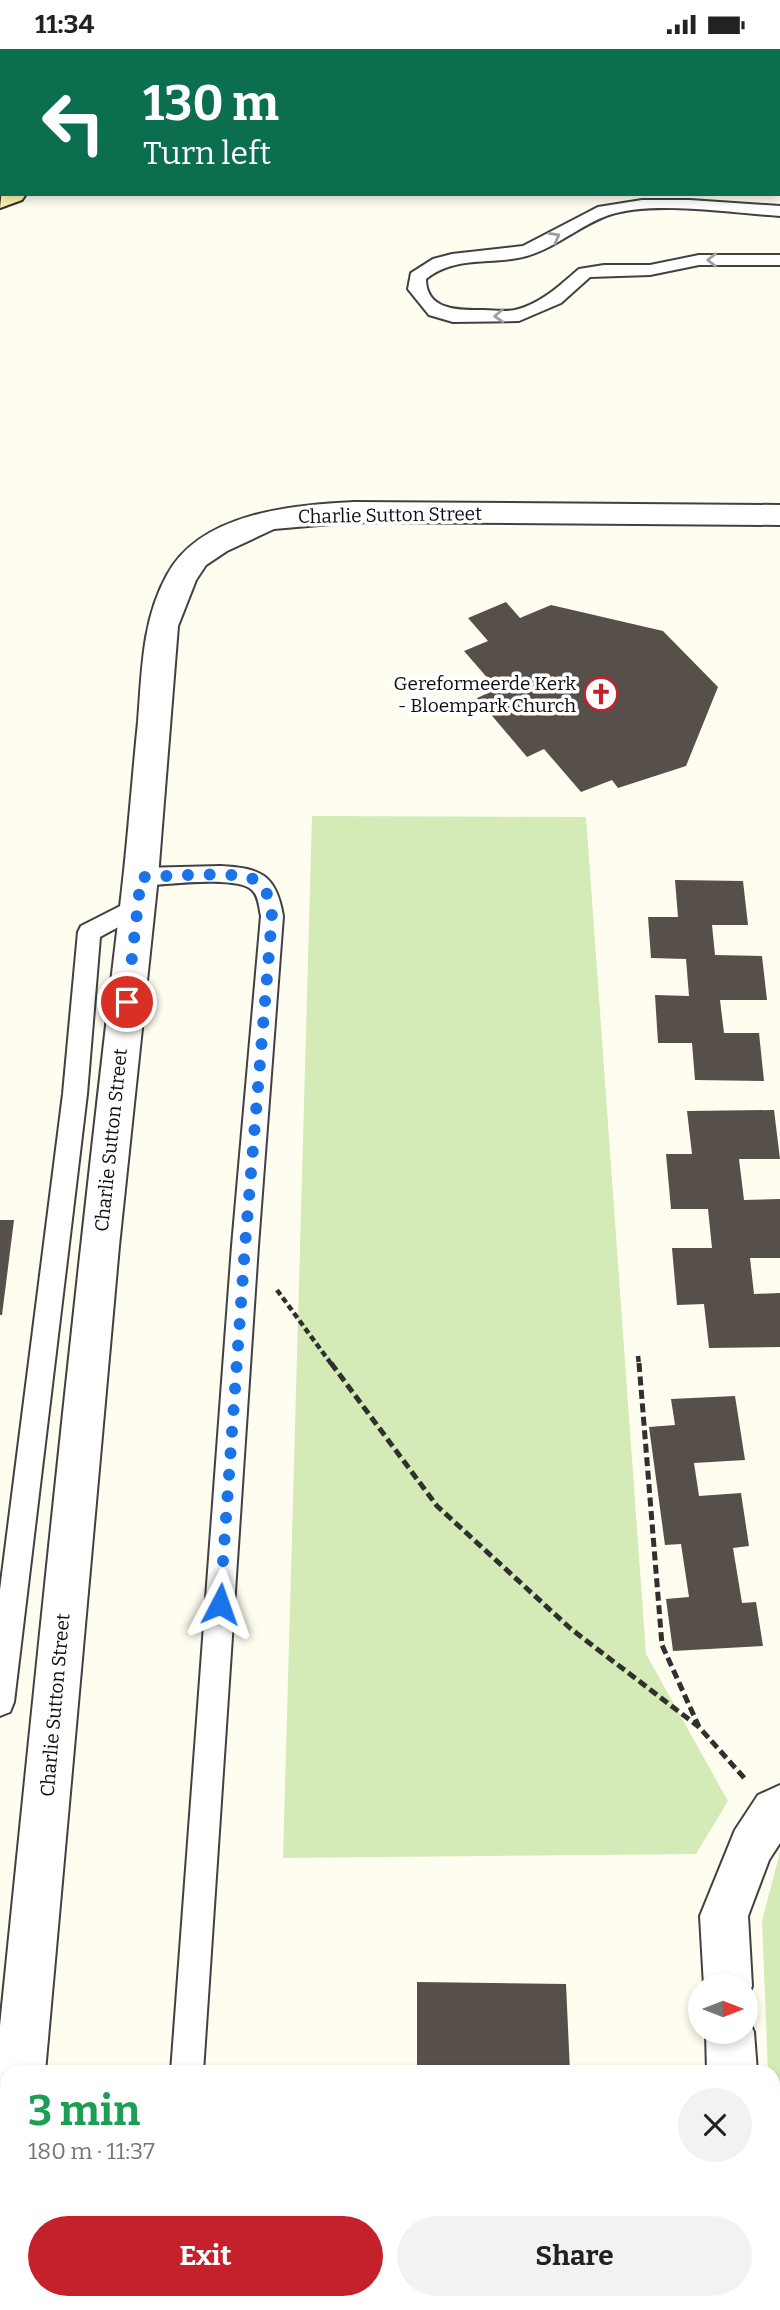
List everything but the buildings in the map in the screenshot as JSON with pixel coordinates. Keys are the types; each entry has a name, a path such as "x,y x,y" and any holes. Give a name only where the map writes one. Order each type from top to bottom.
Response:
{"street":[{"name":"Charlie Sutton Street","path":"21,2065 98,1260 140,892 162,626 181,577 195,558 216,544 267,520 298,515 354,512 780,515"},
{"path":"727,1974 724,1916 751,1846 777,1810"}],"lane":[{"path":"780,211 693,206 620,207 603,211 520,252 448,258 424,270 417,277 417,289 435,311 453,316 519,315 555,299 584,273 650,270 699,260 780,260"},
{"path":"0,1702 75,1094 89,932 140,892 239,875 258,881 268,895 272,916 245,1246 187,2065"},
{"path":"89,932 133,948"}],"path":[{"path":"245,1246 437,1506 571,1629 699,1727 777,1810"},
{"path":"638,1356 662,1645 699,1727"}],"green space":[{"path":"312,816 586,817 646,1654 728,1801 696,1854 283,1858"},
{"path":"780,1852 780,2065 768,2065 762,1921"}],"place":[{"name":"Gereformeerde Kerk - Bloempark Church","path":"601,694"}],"route":[{"path":"127,1002 141,877 239,875 258,881 268,895 272,916 220,1604"}]}
